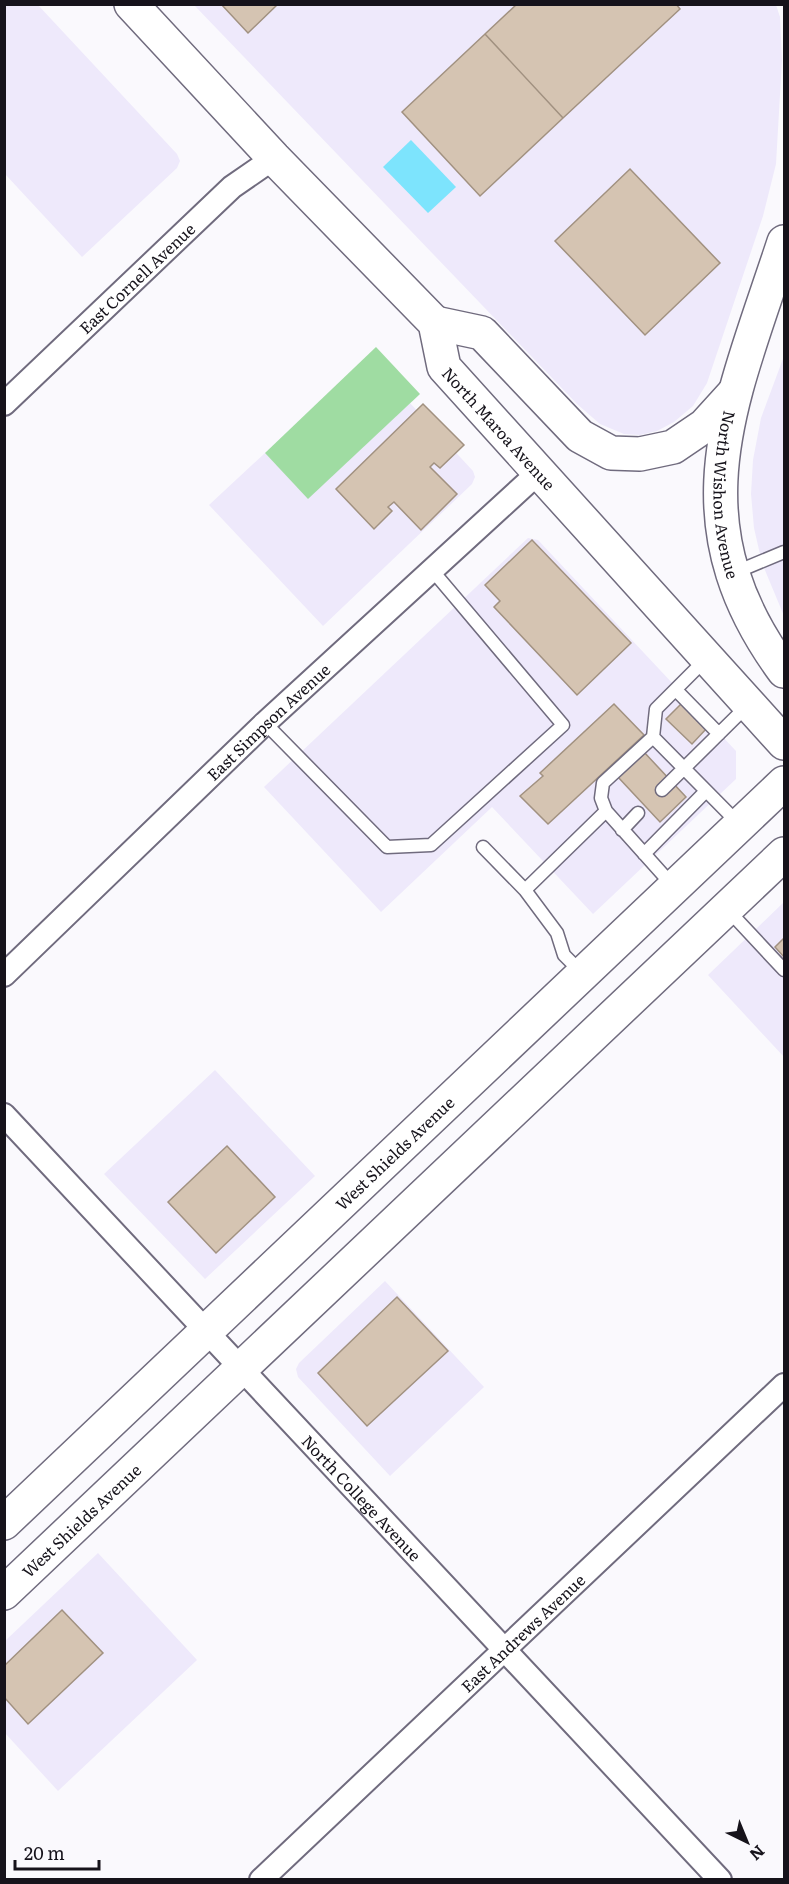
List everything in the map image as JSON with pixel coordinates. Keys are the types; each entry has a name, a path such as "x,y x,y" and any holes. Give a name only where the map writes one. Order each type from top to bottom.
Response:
{"main road":[{"path":"131,4 274,158 435,323 482,333 580,436 611,453 640,454 673,447 704,426 735,392"},
{"name":"North Wishon Avenue","path":"784,242 735,392 721,460 720,496 721,521 732,573 754,625 784,671"},
{"name":"North Maroa Avenue","path":"435,323 444,367 784,743"},
{"name":"West Shields Avenue","path":"4,1523 784,783"},
{"name":"West Shields Avenue","path":"4,1593 784,854"}],"street":[{"name":"East Cornell Avenue","path":"4,404 232,187 274,158"},
{"name":"East Simpson Avenue","path":"4,975 265,723 538,472"},
{"name":"North College Avenue","path":"4,1115 720,1880"},
{"name":"East Andrews Avenue","path":"261,1880 784,1385"}],"lane":[{"path":"732,573 784,552"},
{"path":"265,723 387,847 431,845 563,725 432,570"},
{"path":"674,888 606,811 601,798 603,783 653,737 656,709 707,658"},
{"path":"676,690 719,734"},
{"path":"662,790 749,704"},
{"path":"653,737 740,825"},
{"path":"644,854 706,791"},
{"path":"525,890 606,811"},
{"path":"622,830 638,813"},
{"path":"483,847 525,890 557,933 564,955 583,974"},
{"path":"727,908 784,970"}],"shaded area":[{"path":"5,4 38,5 177,154 180,161 177,168 82,257 5,174"},
{"path":"194,5 776,5 780,17 782,60 776,164 763,216 707,383 693,406 674,422 657,431 640,435 624,434 600,424 577,404"},
{"path":"784,356 784,616 762,563 754,528 751,494 753,460 761,418"},
{"path":"410,403 473,471 475,477 472,484 323,626 209,505 265,453 308,498"},
{"path":"528,538 538,540 736,751 736,779 593,914 492,807 381,912 264,787"},
{"path":"784,902 784,1057 708,975"},
{"path":"215,1070 315,1176 205,1279 104,1174"},
{"path":"385,1281 484,1387 390,1476 298,1377 296,1369 299,1363"},
{"path":"98,1553 197,1660 58,1791 5,1733 5,1641"}],"green space":[{"path":"376,347 420,394 308,499 265,453"}],"water":[{"path":"411,140 456,187 428,213 383,167"}],"building":[{"path":"221,4 278,4 248,33"},
{"path":"517,4 676,4 680,9 563,118 485,34"},
{"path":"485,34 563,118 480,196 402,112"},
{"path":"630,169 720,263 645,335 555,241"},
{"path":"423,404 464,445 440,468 434,463 430,467 457,494 421,530 394,502 388,507 392,511 374,529 336,489"},
{"path":"532,540 631,643 577,695 494,607 500,601 485,585"},
{"path":"683,702 707,728 692,744 666,719"},
{"path":"614,704 644,735 548,824 520,796 543,776 540,773"},
{"path":"643,751 686,797 660,822 617,776"},
{"path":"784,938 784,957 775,947"},
{"path":"227,1146 275,1197 216,1253 168,1202"},
{"path":"397,1297 448,1351 367,1426 318,1373"},
{"path":"62,1610 103,1653 28,1724 4,1697 4,1666"}]}
